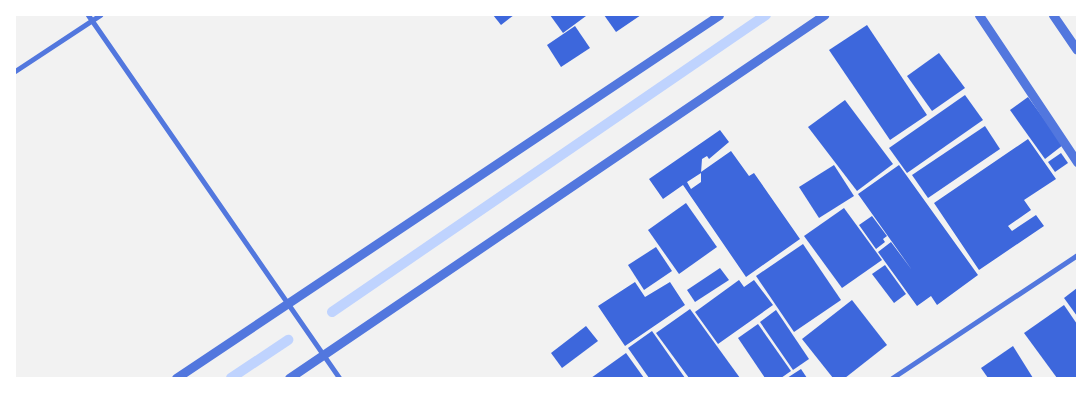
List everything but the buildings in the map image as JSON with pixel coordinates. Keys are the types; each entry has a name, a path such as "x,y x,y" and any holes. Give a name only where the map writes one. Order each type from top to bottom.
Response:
{"street":[{"path":"88,15 285,304 323,354 338,378"},
{"path":"15,71 100,15"},
{"path":"176,378 719,15"},
{"path":"289,378 824,15"},
{"path":"979,15 1077,162"},
{"path":"1053,15 1077,50"},
{"path":"892,378 1077,255"}],"waterway":[{"path":"332,312 766,15"},
{"path":"231,378 288,340"}]}
